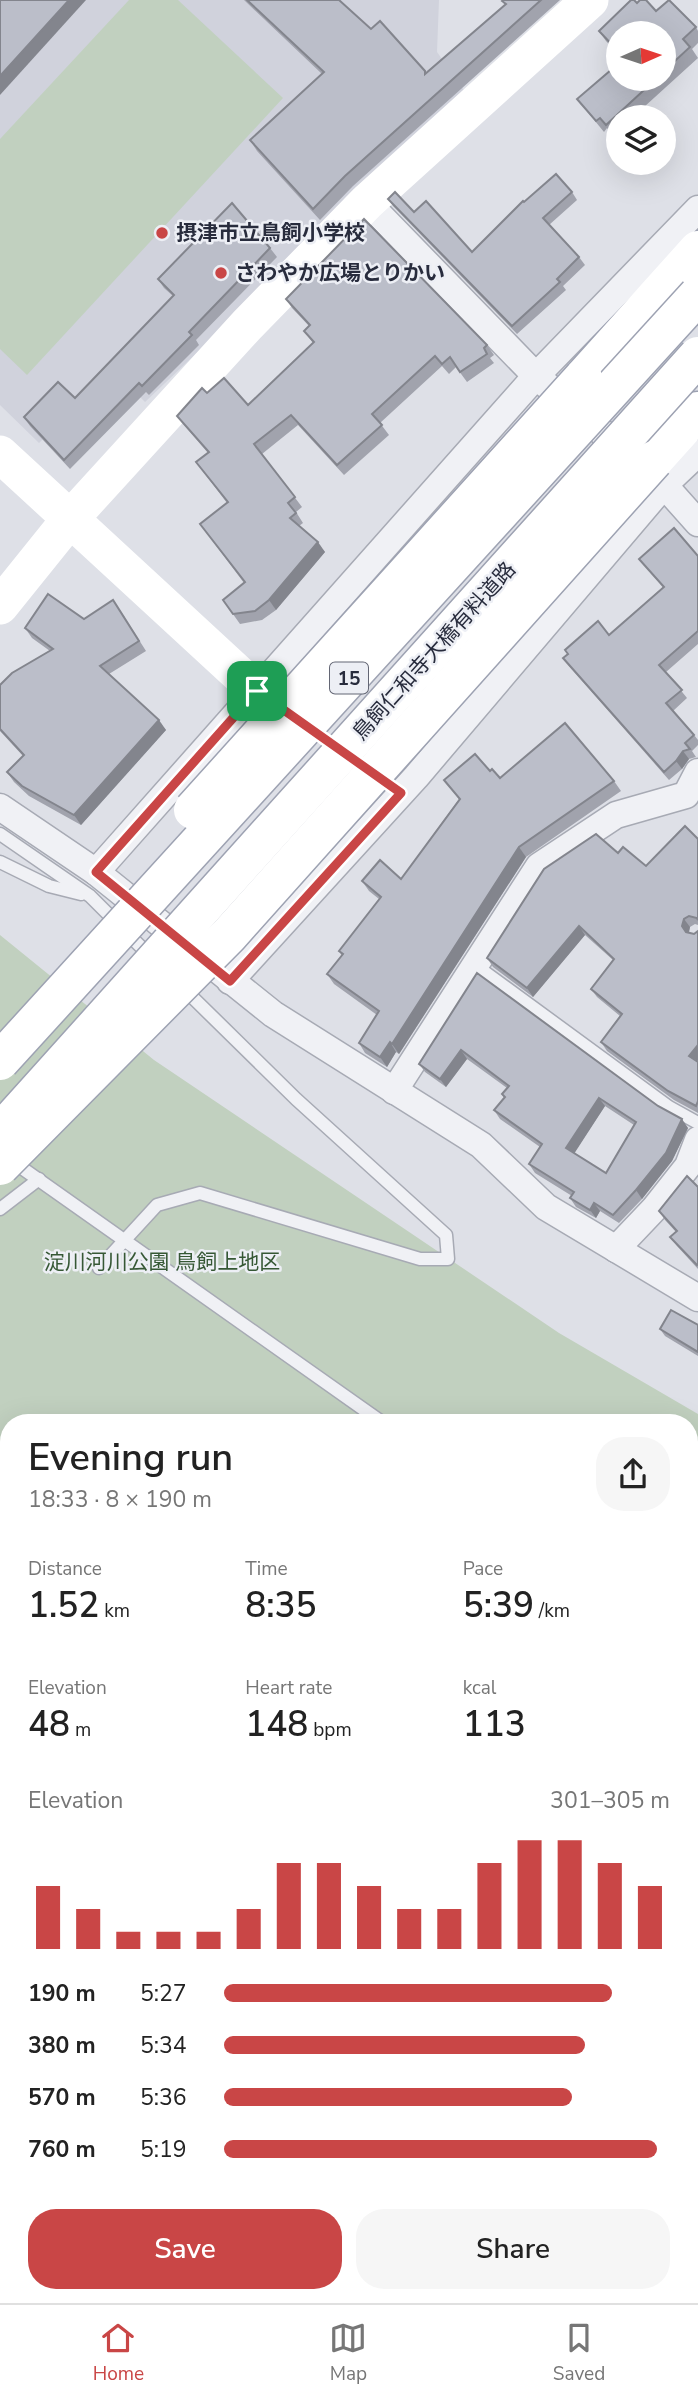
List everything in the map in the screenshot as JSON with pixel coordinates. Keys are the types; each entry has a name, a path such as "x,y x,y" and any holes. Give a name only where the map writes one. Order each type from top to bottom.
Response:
{"main road":[{"path":"0,1032 145,863 698,250"},
{"name":"鳥飼仁和寺大橋有料道路","path":"0,1061 698,295"},
{"name":"鳥飼仁和寺大橋有料道路","path":"0,1133 698,356"},
{"path":"0,1167 229,934 659,472 698,411"}],"street":[{"path":"0,606 69,519 247,325 367,202 590,0"},
{"path":"367,202 536,376 659,472 698,523"},
{"path":"93,884 257,691 536,376 698,209"},
{"path":"230,981 401,793 659,472 698,453"},
{"path":"0,454 257,691 401,793"},
{"path":"394,1091 539,866 616,815 686,795 698,772"},
{"path":"0,807 93,884 273,1014 481,1145 546,1208 698,1298"},
{"path":"616,1249 654,1209 688,1166 698,1140"}],"lane":[{"path":"0,834 93,884 296,1099 446,1235 448,1259 420,1259 200,1193 157,1205 100,1268"},
{"path":"0,862 49,886 93,884"},
{"path":"475,965 669,1107 698,1123"},
{"path":"0,1153 370,1414"},
{"path":"0,1209 39,1179"}],"shaded area":[{"name":"摂津市立鳥飼小学校","path":"9,0 439,0 437,52 468,96 145,402 113,370 39,443 0,405 0,10"}],"green space":[{"path":"129,0 178,0 283,98 27,375 0,349 0,139"},
{"name":"淀川河川公園 鳥飼上地区","path":"0,935 154,1060 559,1333 698,1414 0,1414"}],"building":[{"path":"0,0 69,0 0,76"},
{"path":"247,0 339,0 371,29 380,21 425,74 506,4 503,0 541,0 345,176 313,209 250,140 324,72"},
{"path":"631,0 637,3 646,0 656,11 669,0 696,27 683,39 690,47 676,60 676,21 609,21"},
{"path":"606,24 606,38 599,31"},
{"path":"606,74 606,91 643,91 628,105 606,105 606,125 600,118 596,121 577,99"},
{"path":"556,174 572,192 543,218 579,257 557,279 560,282 512,326 388,199 395,192 414,212 426,201 472,252 523,201"},
{"path":"232,203 270,248 189,332 192,335 142,386 139,383 64,460 24,417 58,382 75,398 174,295 158,279"},
{"path":"364,219 487,345 484,348 487,354 460,372 450,357 442,364 435,356 372,414 382,425 337,465 291,415 254,444 295,497 288,503 296,513 290,518 318,542 269,600 255,611 233,614 223,600 245,582 200,524 228,502 196,462 209,452 177,416 202,388 207,393 224,378 248,405 314,342 304,331 310,325 286,299"},
{"path":"674,528 698,556 698,631 659,665 682,690 666,703 694,735 685,743 690,749 683,751 664,772 563,658 568,654 565,650 598,621 609,635 664,587 639,559"},
{"path":"48,594 84,619 113,600 139,641 100,666 159,720 74,815 22,786 7,772 24,755 0,729 0,685 12,673 53,649 25,628"},
{"path":"565,723 614,781 519,847 392,1044 390,1042 380,1057 359,1043 379,1011 327,974 343,954 339,951 381,897 362,881 380,860 401,879 460,799 444,780 475,754 500,778"},
{"path":"685,826 698,839 698,920 689,916 684,919 682,926 686,932 694,934 698,931 698,1045 689,1056 698,1062 696,1106 668,1091 601,1042 622,1014 591,989 614,959 579,926 527,988 487,958 544,869 596,834 618,853 623,847 646,866"},
{"path":"477,973 658,1106 682,1119 666,1153 613,1215 594,1203 590,1210 570,1198 574,1192 529,1164 542,1144 494,1110 505,1097 502,1094 509,1086 461,1050 440,1079 419,1064","holes":["599,1098 636,1122 606,1173 566,1148"]},
{"path":"687,1176 698,1187 697,1265 670,1237 677,1231 659,1211"},
{"path":"671,1310 698,1325 698,1352 660,1329"}],"place":[{"name":"摂津市立鳥飼小学校","path":"162,233"},
{"name":"さわやか広場とりかい","path":"221,273"}],"route":[{"path":"257,691 401,793 230,981 96,872 257,691"}]}
